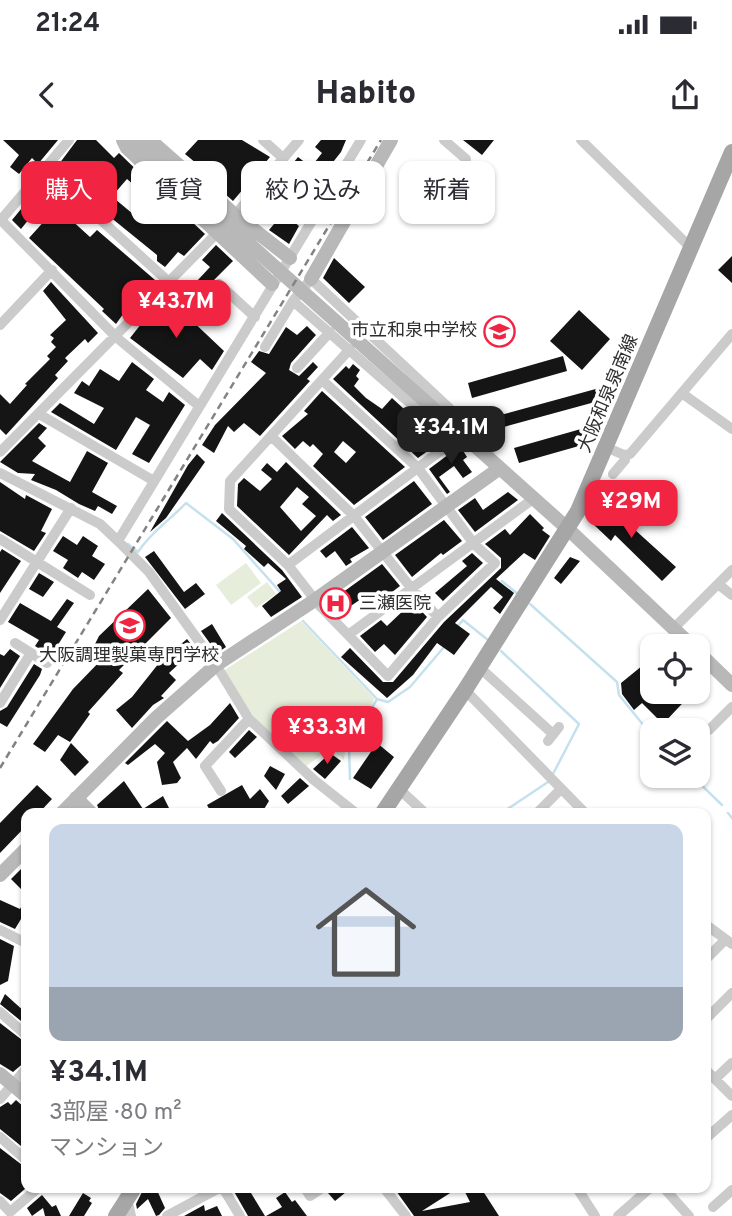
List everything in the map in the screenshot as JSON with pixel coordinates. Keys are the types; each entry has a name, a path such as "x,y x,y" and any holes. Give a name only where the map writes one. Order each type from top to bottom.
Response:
{"main road":[{"name":"大阪和泉泉南線","path":"386,808 466,690 568,529 608,448 732,152"},
{"path":"123,1212 132,1193"}],"street":[{"path":"52,161 69,140"},
{"path":"123,140 127,149 272,284"},
{"path":"133,140 149,147 290,258"},
{"path":"262,140 283,158"},
{"path":"0,452 218,233 299,140"},
{"path":"118,541 361,140"},
{"path":"271,343 293,301 311,279 391,140"},
{"path":"581,140 691,248"},
{"path":"452,143 466,159"},
{"path":"149,147 680,634"},
{"path":"21,196 0,220 116,337 199,406"},
{"path":"105,224 170,283"},
{"path":"0,325 52,270"},
{"path":"311,279 449,408 458,418 463,434"},
{"path":"219,284 255,317"},
{"path":"293,301 435,425 463,434"},
{"path":"297,368 330,332"},
{"path":"608,448 624,455 630,454 732,334"},
{"path":"322,380 418,468 474,544 495,563 438,617 388,676 315,600 288,565 229,509 230,481 350,349"},
{"path":"683,394 732,429"},
{"path":"38,414 154,481"},
{"path":"288,565 463,434"},
{"path":"271,436 354,516 438,617"},
{"path":"612,474 625,460 624,455"},
{"path":"67,808 156,718 216,665 315,600 500,467"},
{"path":"0,473 100,524 118,541 149,572 216,665 249,719 314,780 349,808"},
{"path":"348,635 533,499"},
{"path":"0,620 71,508"},
{"path":"0,539 90,594"},
{"path":"674,628 732,570"},
{"path":"718,584 732,595"},
{"path":"15,643 47,663"},
{"path":"0,703 31,653"},
{"path":"710,664 732,685"},
{"path":"479,667 553,734"},
{"path":"466,690 580,808"},
{"path":"710,729 732,707"},
{"path":"221,791 205,766 249,719"},
{"path":"398,788 420,808"},
{"path":"542,808 561,789"},
{"path":"76,798 86,808"},
{"path":"0,875 21,854"},
{"path":"711,928 729,942 711,956"},
{"path":"0,930 21,940"},
{"path":"711,1014 732,993"},
{"path":"0,1012 21,1031"},
{"path":"715,1079 732,1063"},
{"path":"0,1074 21,1092"},
{"path":"0,1099 21,1075"},
{"path":"711,1075 732,1096"},
{"path":"711,1134 732,1115"},
{"path":"0,1137 21,1156"},
{"path":"0,1201 10,1212 32,1193"},
{"path":"170,1216 212,1193"},
{"path":"224,1193 240,1216"},
{"path":"388,1193 406,1216"},
{"path":"580,1193 595,1216"},
{"path":"618,1216 644,1193"},
{"path":"669,1193 693,1215"},
{"path":"713,1207 731,1193"}],"green space":[{"path":"246,563 261,583 231,605 216,585"},
{"path":"267,582 276,594 256,608 247,597"},
{"path":"301,621 374,698 348,743 344,760 331,748 305,767 254,717 223,671"}],"building":[{"path":"3,140 58,140 40,161 32,158 30,161 21,161 19,174 10,167 19,155"},
{"path":"77,140 96,140 114,158 119,153 131,165 131,182 127,179 117,191 117,161 61,161"},
{"path":"198,140 242,140 270,157 267,161 241,161 241,191 233,201 227,196 227,161 194,161 185,154"},
{"path":"321,140 346,140 334,161 316,161 322,153 315,147"},
{"path":"463,140 494,140 482,155"},
{"path":"117,201 131,212 131,224 194,224 205,234 184,256 178,252 165,267 157,261 157,255 117,223"},
{"path":"21,209 21,224 25,224 21,229 12,220"},
{"path":"42,224 76,224 90,237 97,230 155,280 144,289 140,285 129,297 133,300 116,324 102,311 104,309 29,238"},
{"path":"274,224 299,226 289,244 269,230"},
{"path":"216,245 233,261 205,289 197,281 210,267 202,260"},
{"path":"732,256 732,283 718,270"},
{"path":"334,258 365,287 349,303 323,278"},
{"path":"51,282 98,333 88,343 85,339 65,358 68,361 55,375 58,378 6,435 0,429 0,394 10,404 27,385 25,384 50,359 47,356 56,347 51,342 54,338 50,335 66,320 43,291"},
{"path":"169,299 224,351 212,370 200,359 183,378 130,338 153,309 156,312"},
{"path":"579,310 610,339 582,370 550,341"},
{"path":"307,326 316,335 291,363 289,370 299,376 313,362 318,367 307,379 310,381 260,436 244,423 234,432 228,426 214,453 202,445 215,425 266,373 251,362 259,351 269,354 286,327 297,335"},
{"path":"563,356 567,371 472,398 468,383"},
{"path":"132,362 154,379 146,390 163,402 169,392 185,405 149,463 132,454 150,425 136,417 116,450 51,412 60,403 94,424 104,408 74,393 82,381 89,386 100,369 119,381"},
{"path":"353,364 360,370 356,376 359,379 354,386 366,398 382,409 392,398 440,442 418,458 333,379 346,366 349,369"},
{"path":"603,387 606,399 489,431 486,419"},
{"path":"322,391 405,467 354,505 313,466 323,454 313,444 310,447 303,441 295,449 282,436 308,414 304,411","holes":["343,441 356,452 346,463 334,452"]},
{"path":"39,423 47,428 38,438 46,446 32,461 70,482 87,451 108,463 92,492 117,506 112,514 98,506 95,511 79,504 56,490 31,480 35,474 18,473 0,462"},
{"path":"588,427 593,442 519,463 514,448"},
{"path":"460,446 467,457 463,460 472,472 463,478 454,466 439,477 450,492 447,494 429,469"},
{"path":"197,454 205,462 166,518 150,532 188,465"},
{"path":"286,462 341,515 333,521 327,515 289,555 237,506 238,484 244,478 260,491 272,479 261,470 267,463 277,472","holes":["297,487 309,497 302,504 316,516 301,531 280,507"]},
{"path":"414,481 432,504 383,540 365,517"},
{"path":"0,482 25,499 26,495 52,509 41,531 46,533 34,551 0,531"},
{"path":"508,492 518,500 475,532 458,510 475,498 483,510"},
{"path":"602,500 676,567 662,581 615,535 611,541 591,522 592,513"},
{"path":"222,513 282,570 302,597 271,617 262,606 281,591 277,585 286,579 268,563 264,567 244,549 246,546 216,521"},
{"path":"530,514 550,536 535,560 524,553 496,579 514,593 500,614 493,608 503,597 491,587 455,623 470,634 454,655 437,643 413,675 387,698 341,657 350,648 383,682 393,682 444,622 501,568 501,558 485,544 505,529 510,535"},
{"path":"444,520 462,541 443,555 441,553 412,577 395,555"},
{"path":"352,527 369,548 350,559 352,562 346,566 335,551 326,558 320,551"},
{"path":"63,536 77,545 83,536 98,546 92,556 105,564 94,580 82,572 78,578 63,568 68,560 53,551"},
{"path":"2,549 21,561 0,593 0,552"},
{"path":"154,551 184,592 196,583 205,594 185,609 145,557"},
{"path":"472,553 483,563 443,601 435,593 467,566 462,561"},
{"path":"570,557 580,561 561,584 554,578"},
{"path":"382,564 400,586 368,610 361,599 339,614 328,603"},
{"path":"39,573 54,582 43,597 29,589"},
{"path":"148,589 171,618 119,670 123,673 88,712 90,714 70,742 58,735 45,752 33,744 73,689 105,656 94,646 99,636"},
{"path":"67,599 74,603 57,627 66,632 51,656 35,646 39,640 8,622 20,603 51,621"},
{"path":"410,599 427,617 395,655 384,644 375,652 360,636 381,620 387,626 406,608 402,605"},
{"path":"212,624 226,647 217,653 201,631"},
{"path":"187,639 195,649 169,673 176,680 161,696 164,698 153,705 132,728 116,710 132,697 159,663"},
{"path":"10,649 20,656 0,688 0,654 4,656"},
{"path":"34,664 42,669 40,675 7,727 0,723 0,711 7,707"},
{"path":"640,668 641,704 634,710 622,694 621,683"},
{"path":"230,703 239,718 218,741 213,744 210,741 196,759 187,748 173,762 181,778 177,783 162,785 157,762 165,753 155,744 128,765 125,763 167,721 188,741 210,725"},
{"path":"643,704 682,704 669,718 657,718"},
{"path":"249,730 257,737 235,758 229,752"},
{"path":"71,743 89,762 75,776 60,760"},
{"path":"377,743 394,757 371,789 353,778"},
{"path":"330,753 341,761 325,779 313,769"},
{"path":"270,766 285,774 276,790 264,776"},
{"path":"300,778 309,786 288,804 281,796"},
{"path":"124,781 142,808 98,808 97,805"},
{"path":"37,785 52,799 44,808 21,808 21,831 0,853 0,823"},
{"path":"242,785 250,799 260,789 269,801 265,808 209,808 207,805"},
{"path":"163,796 169,808 145,808"},
{"path":"21,869 21,889 11,879"},
{"path":"0,900 20,909 21,919 15,929 0,922"},
{"path":"0,939 14,946 8,981 0,985"},
{"path":"5,994 21,1008 21,1021 0,1004"},
{"path":"0,1023 21,1039 21,1065 13,1072 0,1064"},
{"path":"16,1100 21,1104 21,1146 0,1129 0,1107 8,1102 11,1105"},
{"path":"0,1148 21,1164 21,1192 11,1201 0,1193"},
{"path":"83,1193 91,1198 89,1201 92,1203 84,1216 69,1216"},
{"path":"142,1193 158,1193 165,1208 156,1216 148,1199 137,1209 136,1204"},
{"path":"235,1193 251,1193 265,1216 248,1216"},
{"path":"286,1193 307,1216 266,1216 282,1207 276,1198"},
{"path":"328,1193 345,1193 335,1201"},
{"path":"398,1193 450,1193 422,1211 470,1202 466,1193 484,1193 499,1216 414,1216"},
{"path":"42,1195 52,1207 56,1205 61,1216 45,1216 43,1208 32,1216 27,1208"},
{"path":"204,1205 205,1211 217,1206 222,1216 184,1216"}],"waterway":[{"path":"128,544 138,552 154,532 186,503 233,539 281,593"},
{"path":"502,581 519,595"},
{"path":"530,604 617,682 619,695 640,721"},
{"path":"457,627 463,620 488,640"},
{"path":"303,621 377,699 388,702 410,687 444,647"},
{"path":"501,651 579,724 553,774"},
{"path":"350,779 349,747 377,699"},
{"path":"509,808 548,782"},
{"path":"704,788 722,805"},
{"path":"728,813 732,818"}],"railway":[{"path":"0,768 381,140"}],"place":[{"name":"市立和泉中学校","path":"500,331"},
{"name":"三瀬医院","path":"336,604"},
{"name":"大阪調理製菓専門学校","path":"129,626"}]}
